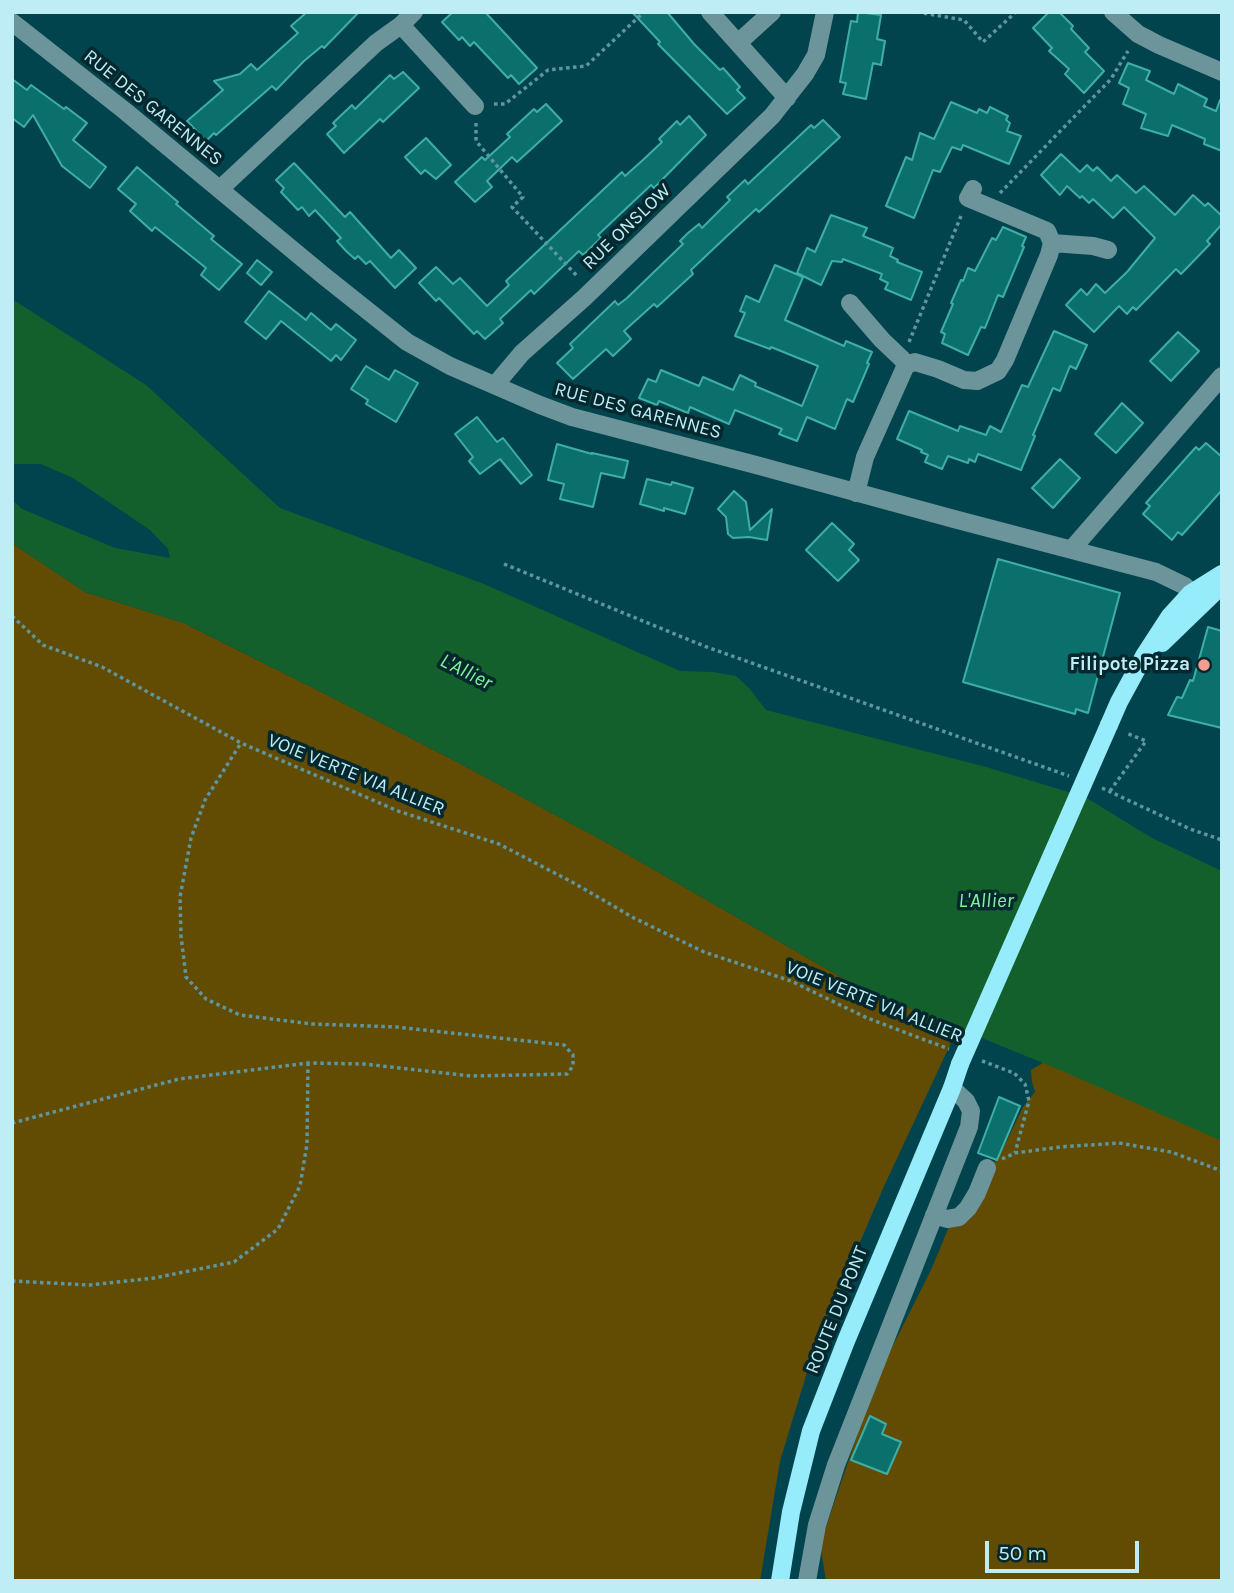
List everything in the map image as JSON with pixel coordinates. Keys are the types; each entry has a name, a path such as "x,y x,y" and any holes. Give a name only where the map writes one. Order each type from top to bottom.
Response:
{"main road":[{"path":"1119,702 1170,616 1190,594 1222,574"},
{"path":"1119,702 1150,656 1222,585"},
{"name":"ROUTE DU PONT","path":"780,1581 791,1512 811,1431 963,1058 1119,702"}],"street":[{"path":"710,12 786,98"},
{"path":"738,43 772,12"},
{"name":"RUE ONSLOW","path":"495,385 522,353 591,291 772,116 805,74 816,55 825,12"},
{"path":"1113,12 1139,34 1222,72"},
{"path":"220,189 376,43 407,19 475,106"},
{"name":"RUE DES GARENNES","path":"12,22 407,342 450,366 572,417 1156,572 1185,586 1190,594"},
{"path":"850,303 904,362 915,362 964,380 977,381 998,371 1006,360 1052,243 1047,231 986,206 971,193"},
{"path":"1052,243 1093,246 1108,250"},
{"path":"856,492 865,457 904,362"},
{"path":"1072,549 1222,376"},
{"path":"807,1581 817,1525 836,1465 970,1127 971,1111 966,1101 952,1088"},
{"path":"934,1215 947,1219 959,1217 977,1193 986,1168"}],"path":[{"path":"591,291 512,207 523,197 476,141 475,106 505,103 548,70 586,66 644,12"},
{"path":"917,12 964,20 983,42 1016,12"},
{"path":"986,206 1111,79 1139,34"},
{"path":"904,362 971,193"},
{"path":"504,564 704,646 1075,778"},
{"path":"12,616 43,645 102,667 241,743"},
{"path":"1110,791 1146,741"},
{"name":"VOIE VERTE VIA ALLIER","path":"12,1123 179,1079 308,1063 364,1064 471,1076 566,1074 573,1066 573,1055 564,1045 396,1027 312,1024 240,1015 206,999 186,977 180,897 191,838 205,800 241,743 398,811 499,844 572,881 634,918 704,952 790,981 867,1018 963,1058 1014,1073 1025,1084 1029,1101 1015,1153 1119,1143 1171,1152 1222,1171"},
{"path":"1098,787 1190,829 1222,840"},
{"path":"12,1281 89,1285 154,1278 234,1262 278,1229 300,1186 307,1143 308,1063"}],"shaded area":[{"path":"12,543 85,592 184,623 459,763 611,845 860,988 958,1028 885,1184 815,1346 780,1461 760,1581 12,1581"},
{"path":"1051,1058 1222,1124 1222,1581 826,1581 820,1544 878,1375 931,1270 956,1210 982,1170 998,1159 1023,1107 1035,1092 1031,1070"}],"water":[{"name":"L'Allier","path":"12,299 146,385 280,508 484,584 680,671 736,676 766,710 986,767 1085,797 1152,838 1222,871 1222,1141 1060,1070 860,988 611,845 459,763 184,623 85,592 12,543 12,500 22,509 115,548 170,558 168,549 150,530 73,478 41,464 12,464"}],"building":[{"path":"307,12 359,12 324,48 322,46 304,61 276,90 272,86 206,141 187,121 223,90 214,81 240,74 251,64 257,70 298,33 291,26"},
{"path":"453,12 485,12 537,68 519,84 511,75 508,78 474,42 470,46 462,37 459,40 442,22"},
{"path":"632,12 667,12 720,70 723,68 740,87 737,90 745,98 727,114 658,44 660,42"},
{"path":"858,12 881,15 877,39 885,41 881,65 873,63 866,99 843,94 846,83 840,82 851,21 857,22"},
{"path":"1049,12 1059,12 1073,26 1071,29 1089,48 1085,52 1104,71 1084,93 1065,74 1069,69 1049,51 1052,48 1033,28"},
{"path":"1128,63 1150,71 1146,80 1174,94 1178,84 1207,99 1204,106 1216,111 1222,100 1222,151 1204,144 1205,139 1172,125 1168,136 1141,128 1146,114 1123,104 1129,88 1119,83"},
{"path":"403,72 419,88 383,122 380,119 344,153 327,134 336,126 333,123 352,105 355,109 390,75 394,79"},
{"path":"12,79 27,90 31,85 87,123 73,140 106,167 90,188 62,166 33,115 24,127 12,118"},
{"path":"951,102 977,113 979,109 987,113 990,107 1008,116 1006,120 1010,123 1007,131 1021,136 1009,164 963,145 961,150 952,147 940,172 933,170 914,218 886,206 906,157 912,160 920,133 934,139"},
{"path":"546,104 562,121 517,162 512,157 487,181 492,187 475,202 455,182 482,157 485,160 510,137 507,134 534,109 537,112"},
{"path":"689,116 706,135 654,188 651,185 598,235 601,238 583,255 579,251 534,294 531,290 500,319 503,323 485,339 477,331 474,334 439,298 436,301 419,283 436,267 453,284 460,278 487,306 509,285 506,281 622,172 625,176 644,159 662,142 659,139 677,121 680,125"},
{"path":"823,120 840,137 759,212 756,209 691,270 693,274 657,307 654,304 624,331 631,339 613,356 606,349 573,379 557,363 573,348 570,344 615,301 618,305 627,298 683,244 680,241 688,233 699,224 702,228 730,200 727,197 745,180 748,184 811,125 814,128"},
{"path":"426,138 451,165 436,179 425,170 421,174 405,157"},
{"path":"1061,154 1080,172 1087,165 1093,171 1097,167 1111,181 1117,175 1136,193 1144,186 1175,215 1193,195 1205,206 1208,203 1222,216 1222,224 1207,241 1210,244 1181,274 1176,269 1136,310 1133,307 1127,314 1119,306 1094,332 1066,305 1081,289 1087,295 1096,284 1105,293 1127,272 1155,238 1124,207 1113,218 1093,199 1089,203 1067,186 1060,195 1041,175"},
{"path":"294,163 345,217 350,212 391,258 399,250 416,268 395,288 370,261 366,264 358,256 355,259 346,251 337,241 341,238 315,210 309,216 302,207 298,210 281,192 284,188 276,180"},
{"path":"137,167 214,236 211,239 242,264 219,290 201,275 206,268 155,227 152,231 130,211 136,204 118,189"},
{"path":"831,215 867,228 863,236 893,248 890,256 898,260 897,262 922,272 911,300 885,289 888,283 880,279 882,274 843,259 842,262 832,261 821,285 797,273 807,248 815,252"},
{"path":"1003,227 1026,237 1022,246 1024,247 1003,297 998,295 985,328 981,327 968,355 942,343 945,334 941,332 968,268 975,271 992,238 996,240"},
{"path":"257,260 272,272 261,285 247,273"},
{"path":"775,265 803,277 785,320 844,346 846,341 872,352 853,402 847,399 835,429 807,417 797,441 779,434 782,429 735,410 729,424 690,407 688,413 659,401 657,405 639,398 648,379 656,382 661,370 699,386 703,377 733,390 740,375 756,383 755,386 802,406 818,366 735,336 745,313 740,311 746,296 759,302"},
{"path":"269,291 306,320 311,313 331,330 336,324 356,340 341,360 336,355 331,361 281,321 266,339 245,322"},
{"path":"1054,331 1087,345 1076,369 1070,366 1060,391 1053,388 1021,470 978,454 975,462 969,459 968,463 948,456 942,469 925,462 928,455 921,452 922,450 897,439 909,411 958,431 960,426 986,435 990,426 1001,432 1022,385 1028,387"},
{"path":"1178,332 1199,351 1171,381 1150,361"},
{"path":"366,366 389,380 395,370 418,383 396,422 366,404 368,400 351,389"},
{"path":"1122,403 1143,423 1116,453 1095,434"},
{"path":"477,417 497,442 503,438 532,475 521,484 500,459 480,474 469,461 473,457 455,434"},
{"path":"1206,443 1222,457 1222,490 1182,535 1178,532 1172,540 1143,514 1150,506 1146,503 1196,447 1199,450"},
{"path":"557,444 628,461 624,478 601,473 593,507 560,499 564,484 548,480"},
{"path":"1060,459 1080,478 1053,508 1032,488"},
{"path":"647,479 693,488 685,514 640,504"},
{"path":"734,491 746,502 750,530 772,509 767,540 733,538 728,534 726,517 718,509"},
{"path":"832,523 854,544 849,550 859,560 838,581 806,550"},
{"path":"998,559 1120,593 1088,713 1076,709 1075,714 963,682"},
{"path":"1208,627 1222,631 1222,728 1168,715 1177,697 1182,698 1190,680 1193,681"},
{"path":"999,1097 1020,1106 997,1160 978,1153"},
{"path":"870,1416 886,1424 882,1434 901,1442 887,1474 851,1460"}],"place":[{"name":"Filipote Pizza","path":"1204,665"}]}
